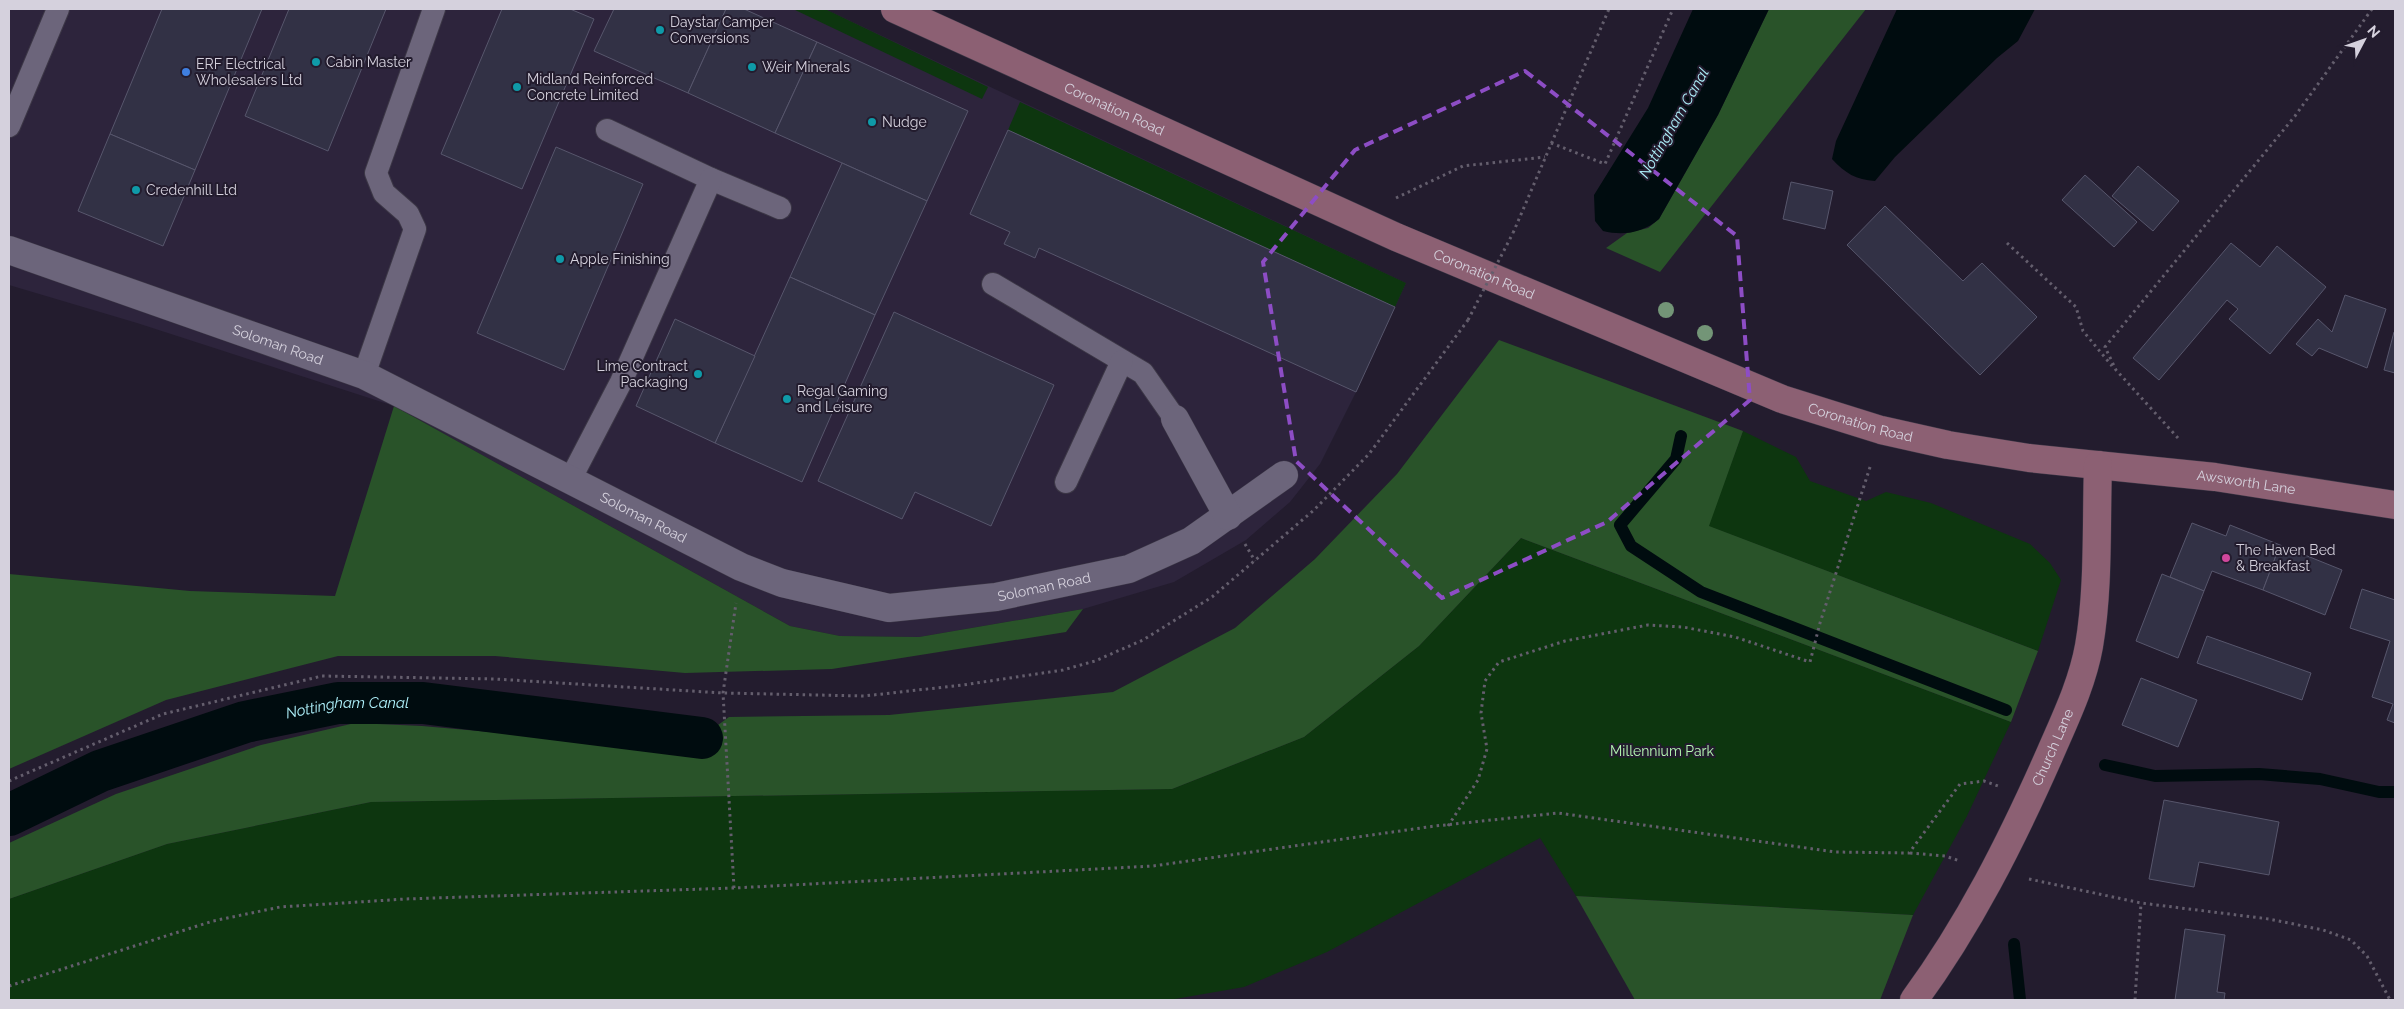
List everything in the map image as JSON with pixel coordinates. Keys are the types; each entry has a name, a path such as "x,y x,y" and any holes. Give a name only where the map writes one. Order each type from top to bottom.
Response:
{"street":[{"name":"Coronation Road","path":"895,9 1404,241 1782,399 1881,430 1948,445 2028,458 2098,465"},
{"name":"Soloman Road","path":"9,250 364,375 741,567 782,583 888,608 996,597 1130,569 1191,541 1284,475"},
{"path":"1175,419 1228,516"},
{"name":"Awsworth Lane","path":"2098,465 2187,474 2395,505"},
{"name":"Church Lane","path":"1914,1000 1932,976 1995,872 2076,693 2089,646 2094,584 2098,465"}],"lane":[{"path":"9,126 58,9"},
{"path":"364,375 415,229 408,214 384,193 376,173 434,9"},
{"path":"607,130 711,179 780,208"},
{"path":"570,480 621,382 711,179"},
{"path":"993,284 1143,373 1175,419"},
{"path":"1066,482 1122,361"}],"path":[{"path":"9,781 163,714 322,676 495,679 723,693 864,696 963,685 1063,670 1095,661 1143,640 1212,597 1314,510 1369,454 1468,320 1513,232 1609,9"},
{"path":"1551,143 1605,164 1673,9"},
{"path":"2116,370 2105,347 2295,116 2372,9"},
{"path":"1397,197 1463,166 1545,157"},
{"path":"2007,243 2076,307 2083,331 2181,441 2187,474"},
{"path":"1448,826 1478,780 1487,749 1481,713 1485,681 1499,662 1565,641 1648,625 1683,627 1735,637 1810,662 1820,623 1881,430"},
{"path":"734,888 723,693 741,567"},
{"path":"1909,853 1960,784 1984,781 2031,796"},
{"path":"9,986 212,921 280,907 405,899 734,888 1153,866 1558,813 1834,852 1909,853 1945,856 1995,872 2141,903 2268,919 2323,930 2351,940 2367,956 2390,1000"},
{"path":"2135,1000 2141,903"}],"highlighted area":[{"path":"1525,71 1737,236 1750,400 1607,522 1442,598 1296,461 1263,262 1355,150"}],"shaded area":[{"path":"9,9 825,9 1406,283 1356,392 1320,464 1290,502 1246,540 1174,582 1083,609 919,637 840,636 790,626 394,406 137,323 9,285"}],"green space":[{"path":"793,9 825,9 988,87 982,99"},
{"path":"1769,9 1866,9 1660,272 1606,248 1627,233 1648,228 1659,219 1718,115"},
{"path":"1020,102 1406,283 1395,307 1008,130"},
{"path":"1499,340 1743,431 1709,526 2038,651 2011,722 1521,538 1419,646 1304,737 1172,789 371,802 167,844 9,899 9,843 116,794 261,745 355,723 422,726 685,749 729,717 889,715 1113,692 1235,628 1315,559 1397,474"},
{"path":"394,406 790,626 840,636 919,637 1083,609 1066,632 832,669 685,673 495,656 338,656 166,700 9,769 9,574 190,591 335,596"},
{"path":"1743,431 1796,457 1810,481 1866,501 1886,492 1931,503 2030,544 2050,563 2061,580 2038,651 1708,526"},
{"name":"Millennium Park","path":"1521,538 2011,722 1967,816 1913,915 1576,896 1540,838 1327,952 1244,987 1169,1000 9,1000 9,899 167,844 371,802 1172,789 1304,737 1419,646"},
{"path":"1576,896 1913,915 1880,1000 1635,1000"}],"water":[{"path":"1693,9 1769,9 1718,115 1659,219 1653,224 1632,232 1603,231 1595,221 1594,195 1648,108"},
{"path":"1897,9 2035,9 2018,41 1997,58 1895,157 1875,181 1862,179 1851,175 1832,159 1836,141"}],"building":[{"name":"ERF Electrical Wholesalers Ltd","path":"162,9 262,9 195,170 110,134"},
{"name":"Cabin Master","path":"289,9 386,9 328,151 245,116"},
{"name":"Midland Reinforced Concrete Limited","path":"502,9 570,9 594,19 522,189 441,154"},
{"name":"Daystar Camper Conversions","path":"614,9 726,9 688,93 594,51"},
{"name":"Weir Minerals","path":"726,9 744,9 817,42 775,133 688,93"},
{"name":"Nudge","path":"817,42 968,111 927,201 775,133"},
{"path":"1008,130 1395,307 1356,392 1039,248 1035,258 1004,244 1010,232 970,214"},
{"name":"Credenhill Ltd","path":"110,134 195,170 163,246 78,211"},
{"name":"Apple Finishing","path":"556,147 643,184 564,370 477,333"},
{"path":"842,163 927,201 875,315 790,277"},
{"path":"2138,166 2179,201 2153,231 2112,196"},
{"path":"2085,175 2137,222 2114,247 2062,200"},
{"path":"1791,182 1833,191 1825,229 1783,219"},
{"path":"1885,206 1963,281 1982,263 2037,317 1980,375 1847,245"},
{"path":"2231,243 2260,267 2277,246 2326,287 2270,354 2229,319 2238,309 2227,300 2159,380 2133,358"},
{"name":"Regal Gaming and Leisure","path":"790,277 875,315 802,482 715,443"},
{"path":"2345,295 2386,309 2367,368 2319,348 2312,356 2296,344 2318,319 2332,332"},
{"path":"894,312 1054,385 991,526 915,492 902,519 818,481"},
{"name":"Lime Contract Packaging","path":"675,319 755,356 715,443 636,406"},
{"path":"2395,332 2395,373 2384,370"},
{"name":"The Haven Bed & Breakfast","path":"2192,523 2226,536 2230,525 2280,545 2263,590 2212,571 2204,591 2170,577"},
{"path":"2280,545 2342,570 2325,615 2263,590"},
{"path":"2162,574 2204,591 2178,658 2136,641"},
{"path":"2362,589 2395,600 2395,723 2387,720 2393,704 2372,697 2390,641 2350,628"},
{"path":"2207,636 2311,673 2302,700 2197,663"},
{"path":"2141,678 2197,700 2178,747 2122,725"},
{"path":"2164,800 2279,822 2269,875 2199,862 2194,887 2149,879"},
{"path":"2185,929 2225,935 2217,992 2225,993 2224,1000 2175,1000"}],"waterway":[{"path":"1681,436 1676,459 1620,525 1631,546 1701,592 2006,710"},
{"name":"Nottingham Canal","path":"9,815 100,771 245,722 338,703 423,703 702,738"},
{"path":"2105,765 2155,776 2259,774 2320,779 2379,792 2395,792"},
{"path":"2014,944 2020,1000"}],"place":[{"name":"Daystar Camper Conversions","path":"660,30"},
{"name":"Cabin Master","path":"316,62"},
{"name":"Weir Minerals","path":"752,67"},
{"name":"ERF Electrical Wholesalers Ltd","path":"186,72"},
{"name":"Midland Reinforced Concrete Limited","path":"517,87"},
{"name":"Nudge","path":"872,122"},
{"name":"Credenhill Ltd","path":"136,190"},
{"name":"Apple Finishing","path":"560,259"},
{"name":"Lime Contract Packaging","path":"698,374"},
{"name":"Regal Gaming and Leisure","path":"787,399"},
{"name":"The Haven Bed & Breakfast","path":"2226,558"}]}
